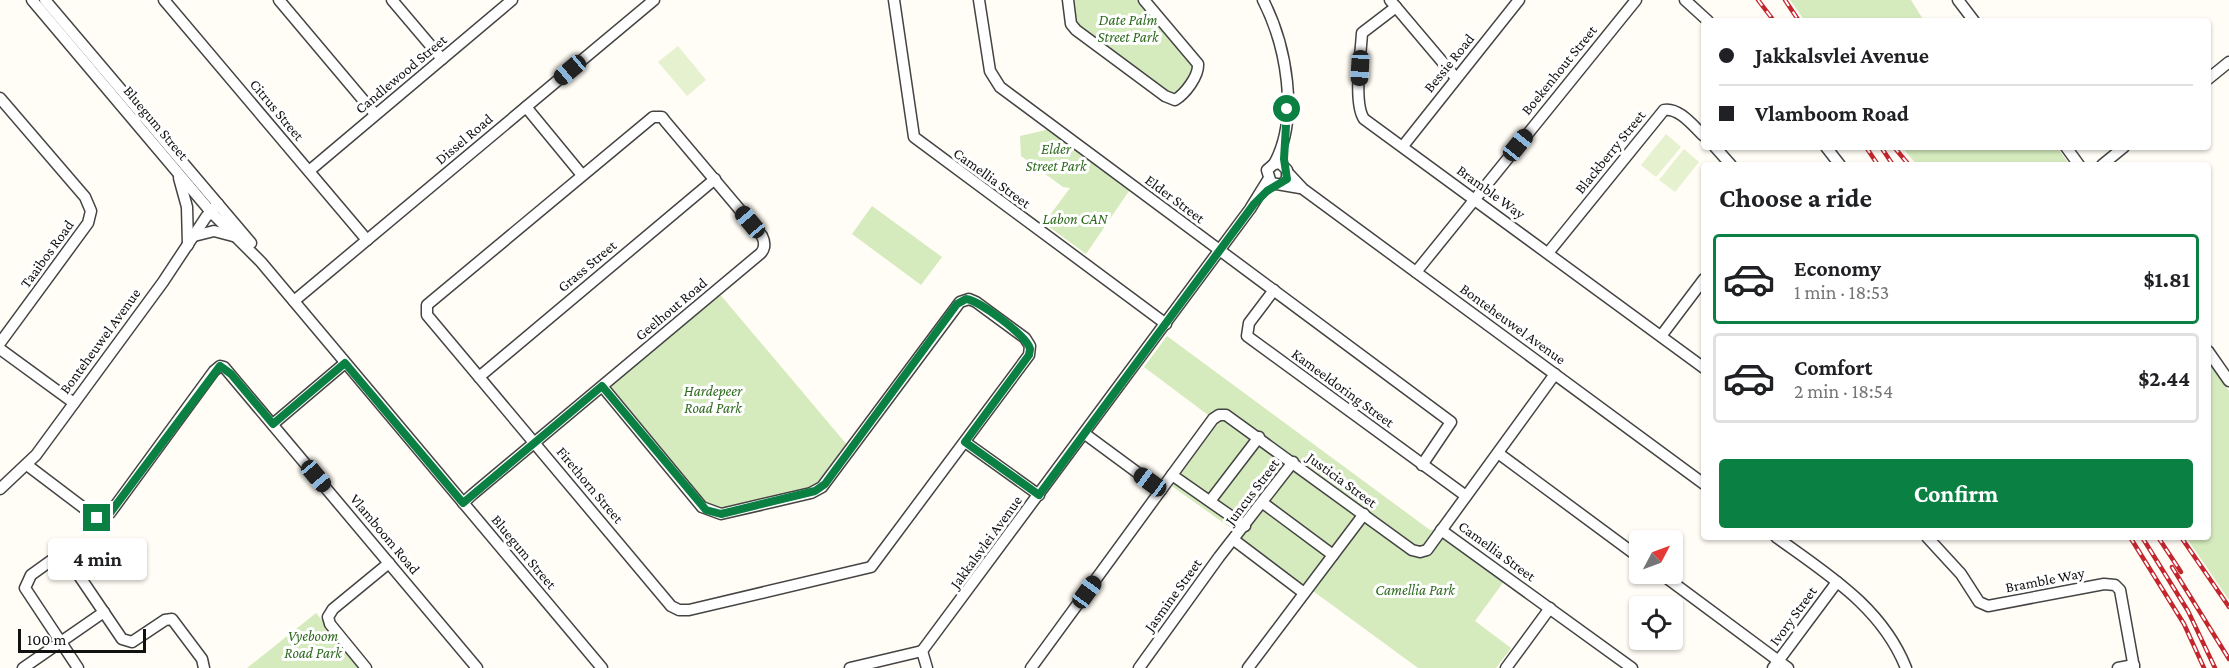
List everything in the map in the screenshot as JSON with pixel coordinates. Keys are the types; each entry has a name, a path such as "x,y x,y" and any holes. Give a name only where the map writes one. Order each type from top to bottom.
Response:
{"street":[{"name":"Bluegum Street","path":"32,0 175,169 252,245 261,262"},
{"name":"Bluegum Street","path":"45,0 236,237 261,262 602,668"},
{"name":"Citrus Street","path":"164,0 367,240"},
{"path":"279,0 375,114"},
{"path":"392,0 442,59"},
{"name":"Dissel Road","path":"294,301 654,0"},
{"name":"Camellia Street","path":"894,0 914,137 1166,324"},
{"name":"Elder Street","path":"979,0 988,62 993,78 1000,87 1451,422 1422,465"},
{"path":"1068,0 1071,24 1076,30 1165,96 1175,100 1182,95 1198,73 1198,64 1144,0"},
{"path":"1263,0 1277,30 1285,63 1287,92 1285,129 1280,178 1267,170 1274,164 1285,129"},
{"name":"Bessie Road","path":"1403,146 1519,0"},
{"name":"Boekenhout Street","path":"1416,272 1636,0"},
{"path":"1685,0 1705,18"},
{"path":"1958,0 1972,18"},
{"name":"Candlewood Street","path":"309,171 507,2"},
{"path":"1393,3 1456,78"},
{"name":"Bramble Way","path":"1393,3 1362,33 1360,113 1364,119 1475,198 1701,366"},
{"path":"2211,77 2229,62"},
{"name":"Taaibos Road","path":"0,98 85,197 91,211 88,223 0,343"},
{"path":"526,107 582,174"},
{"name":"Blackberry Street","path":"1548,253 1661,113 1673,110 1701,133"},
{"name":"Firethorn Street","path":"602,386 706,510 721,514 789,498 822,487 957,304 969,299 1025,338 1030,349 1029,355 871,567 861,572 686,611 671,606 427,315 427,305 582,174 653,117 658,116"},
{"name":"Geelhout Road","path":"463,503 762,251 764,242 762,236 665,121 658,116"},
{"path":"1828,150 1838,162"},
{"path":"2106,162 2120,150"},
{"name":"Bonteheuwel Avenue","path":"1274,164 1280,178 1303,189 1701,482"},
{"path":"175,169 186,200 191,240 219,231 236,237"},
{"name":"Jakkalsvlei Avenue","path":"922,651 1254,204 1280,178"},
{"name":"Grass Street","path":"479,377 715,179"},
{"name":"Bonteheuwel Avenue","path":"0,489 27,465 214,208"},
{"path":"1661,336 1701,283"},
{"name":"Kameeldoring Street","path":"1274,290 1249,323 1247,336 1466,496"},
{"path":"0,349 74,403"},
{"path":"2211,355 2229,381"},
{"path":"273,424 345,363"},
{"name":"Vlamboom Road","path":"27,465 97,518 104,517 110,513 220,366 231,374 477,668"},
{"name":"Camellia Street","path":"1555,374 1442,530 1632,668"},
{"name":"Justicia Street","path":"1172,475 1213,419 1219,415 1233,418 1412,550 1420,552 1431,546 1442,530"},
{"path":"1085,434 1161,490"},
{"path":"1210,501 1259,437"},
{"path":"965,442 1039,495"},
{"path":"1498,453 1629,550"},
{"name":"Juncus Street","path":"1234,540 1293,462"},
{"path":"1031,668 1172,475 1245,526"},
{"path":"1263,503 1333,555"},
{"path":"1248,668 1364,514"},
{"path":"1234,540 1304,593"},
{"name":"Jasmine Street","path":"1139,668 1234,540"},
{"path":"1780,540 1837,582 1873,614 1893,642 1906,668"},
{"name":"Bramble Way","path":"1930,540 1961,574 1979,602 1988,606 2104,584 2115,585 2120,590 2134,666"},
{"path":"78,668 25,588 31,574 63,552 122,639 129,642 165,620 175,621 202,659 204,668"},
{"path":"366,668 330,624 328,617 333,609 389,563"},
{"name":"Ivory Street","path":"1776,664 1837,582"},
{"path":"1674,584 1776,664 1788,668"},
{"path":"1506,668 1550,608"},
{"path":"22,668 104,612"},
{"path":"850,668 922,651 927,668"},
{"path":"2118,668 2134,666"}],"green space":[{"name":"Date Palm Street Park","path":"1072,0 1139,0 1193,65 1192,74 1178,92 1168,93 1076,25"},
{"path":"1790,0 1911,0 1922,18 1803,18"},
{"path":"678,46 706,80 687,96 658,62"},
{"name":"Elder Street Park","path":"1050,129 1128,187 1129,191 1086,254 1044,223 1070,188 1063,187 1021,156 1020,136"},
{"path":"1666,134 1681,147 1656,177 1641,165"},
{"path":"1684,149 1699,162 1675,192 1659,180"},
{"path":"1904,150 2059,150 2068,162 1914,162"},
{"path":"872,206 942,257 921,285 852,234"},
{"name":"Hardepeer Road Park","path":"718,292 848,446 822,482 812,489 725,510 706,505 611,389 613,383"},
{"name":"Camellia Park","path":"1167,336 1430,530 1443,528 1505,580 1475,621 1511,648 1496,668 1418,668 1313,591 1302,591 1233,541 1232,529 1166,482 1179,464 1175,460 1208,415 1144,367"},
{"path":"2211,365 2229,391 2229,600 2188,540 2211,540"},
{"name":"Vyeboom Road Park","path":"316,613 362,668 247,668"}],"railway":[{"path":"1758,0 1772,18"},
{"path":"1785,0 1797,18"},
{"path":"1868,150 1876,162"},
{"path":"1883,150 1891,162"},
{"path":"1896,150 1906,162"},
{"path":"2132,540 2184,624 2204,668"},
{"path":"2144,540 2188,611 2215,668"},
{"path":"2160,540 2181,572"},
{"path":"2183,540 2229,607"},
{"path":"2172,567 2229,659"}],"route":[{"path":"97,518 110,513 214,371 220,366 231,374 273,424 345,363 463,503 602,386 706,510 721,514 811,493 825,484 957,304 966,299 973,300 1025,338 1030,349 1029,355 965,442 1039,495 1254,204 1267,191 1287,179 1288,173 1284,159 1287,109"}],"park label":[{"name":"Labon CAN","path":"1075,219"}]}
